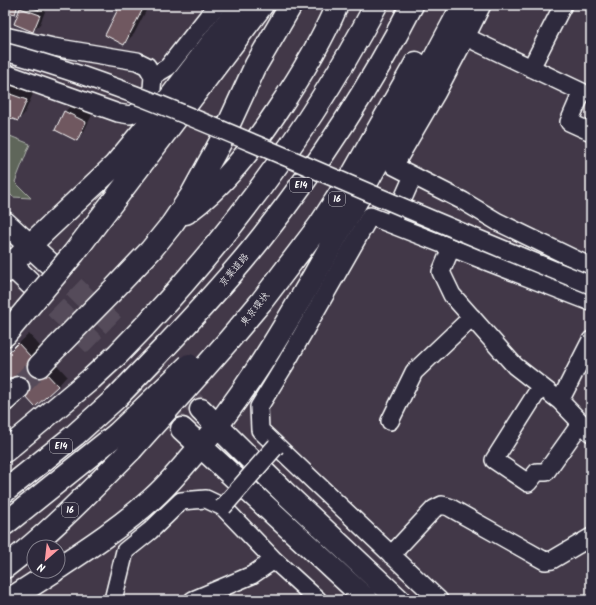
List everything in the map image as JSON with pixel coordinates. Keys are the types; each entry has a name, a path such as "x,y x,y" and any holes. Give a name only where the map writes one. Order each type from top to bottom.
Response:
{"main road":[{"path":"31,284 7,266 115,165 163,108 241,5"},
{"path":"5,335 74,253 262,5"},
{"path":"39,366 143,259 172,224 191,196 222,141 256,64 291,5"},
{"path":"172,224 205,199 254,145 301,76 322,39 337,5"},
{"path":"5,451 91,379 118,354 204,259 267,179 300,132 376,5"},
{"name":"京葉道路","path":"5,491 75,435 116,398 166,346 261,238 327,148 361,94 412,5"},
{"name":"16","path":"5,567 66,514 124,442 195,368 267,279 290,264 319,226 353,174 418,59 446,5"},
{"name":"16","path":"66,563 88,548 152,499 176,475 218,426 268,355 354,207 463,5"},
{"path":"5,223 50,264"},
{"path":"201,410 399,600"},
{"path":"182,429 367,600"},
{"path":"5,524 124,442"},
{"path":"9,600 42,579"}],"street":[{"path":"153,76 168,67 217,5"},
{"path":"482,5 436,94 394,166 463,201 498,222 561,254 591,267"},
{"path":"531,68 563,5"},
{"path":"5,36 53,47 137,61 147,66 153,76 152,89 141,110 130,115 118,113 5,73"},
{"path":"466,37 582,92 569,122 591,132"},
{"path":"5,52 48,63 125,90 486,243 591,285"},
{"path":"391,225 413,176"},
{"path":"439,600 260,430 259,407 286,363 370,216 591,302"},
{"path":"451,248 441,272 452,295 515,366 541,386 560,401 586,428 546,472 537,472 528,483 494,460 541,386"},
{"path":"390,421 414,372 472,317"},
{"path":"560,401 591,340"},
{"path":"223,507 276,446"},
{"path":"113,600 125,551 150,531 181,501 206,499 223,507 274,560 318,600"},
{"path":"391,555 434,509 442,505 449,507 545,562 552,560 591,537"},
{"path":"193,600 252,575 274,560"}],"green space":[{"path":"5,134 30,144 15,182 31,198 13,197 5,189"}],"building":[{"path":"5,5 18,5 15,14 5,11"},
{"path":"26,5 40,5 39,10"},
{"path":"120,5 145,5 124,45 105,35"},
{"path":"20,8 40,15 33,32 14,24"},
{"path":"5,89 11,91 10,94 27,100 18,121 5,116"},
{"path":"64,111 86,122 77,141 55,130"},
{"path":"18,343 58,386 35,407 5,374 5,356"}],"tunnel":[{"path":"50,264 201,410"},
{"path":"31,284 182,429"},
{"path":"18,388 39,366"}]}
